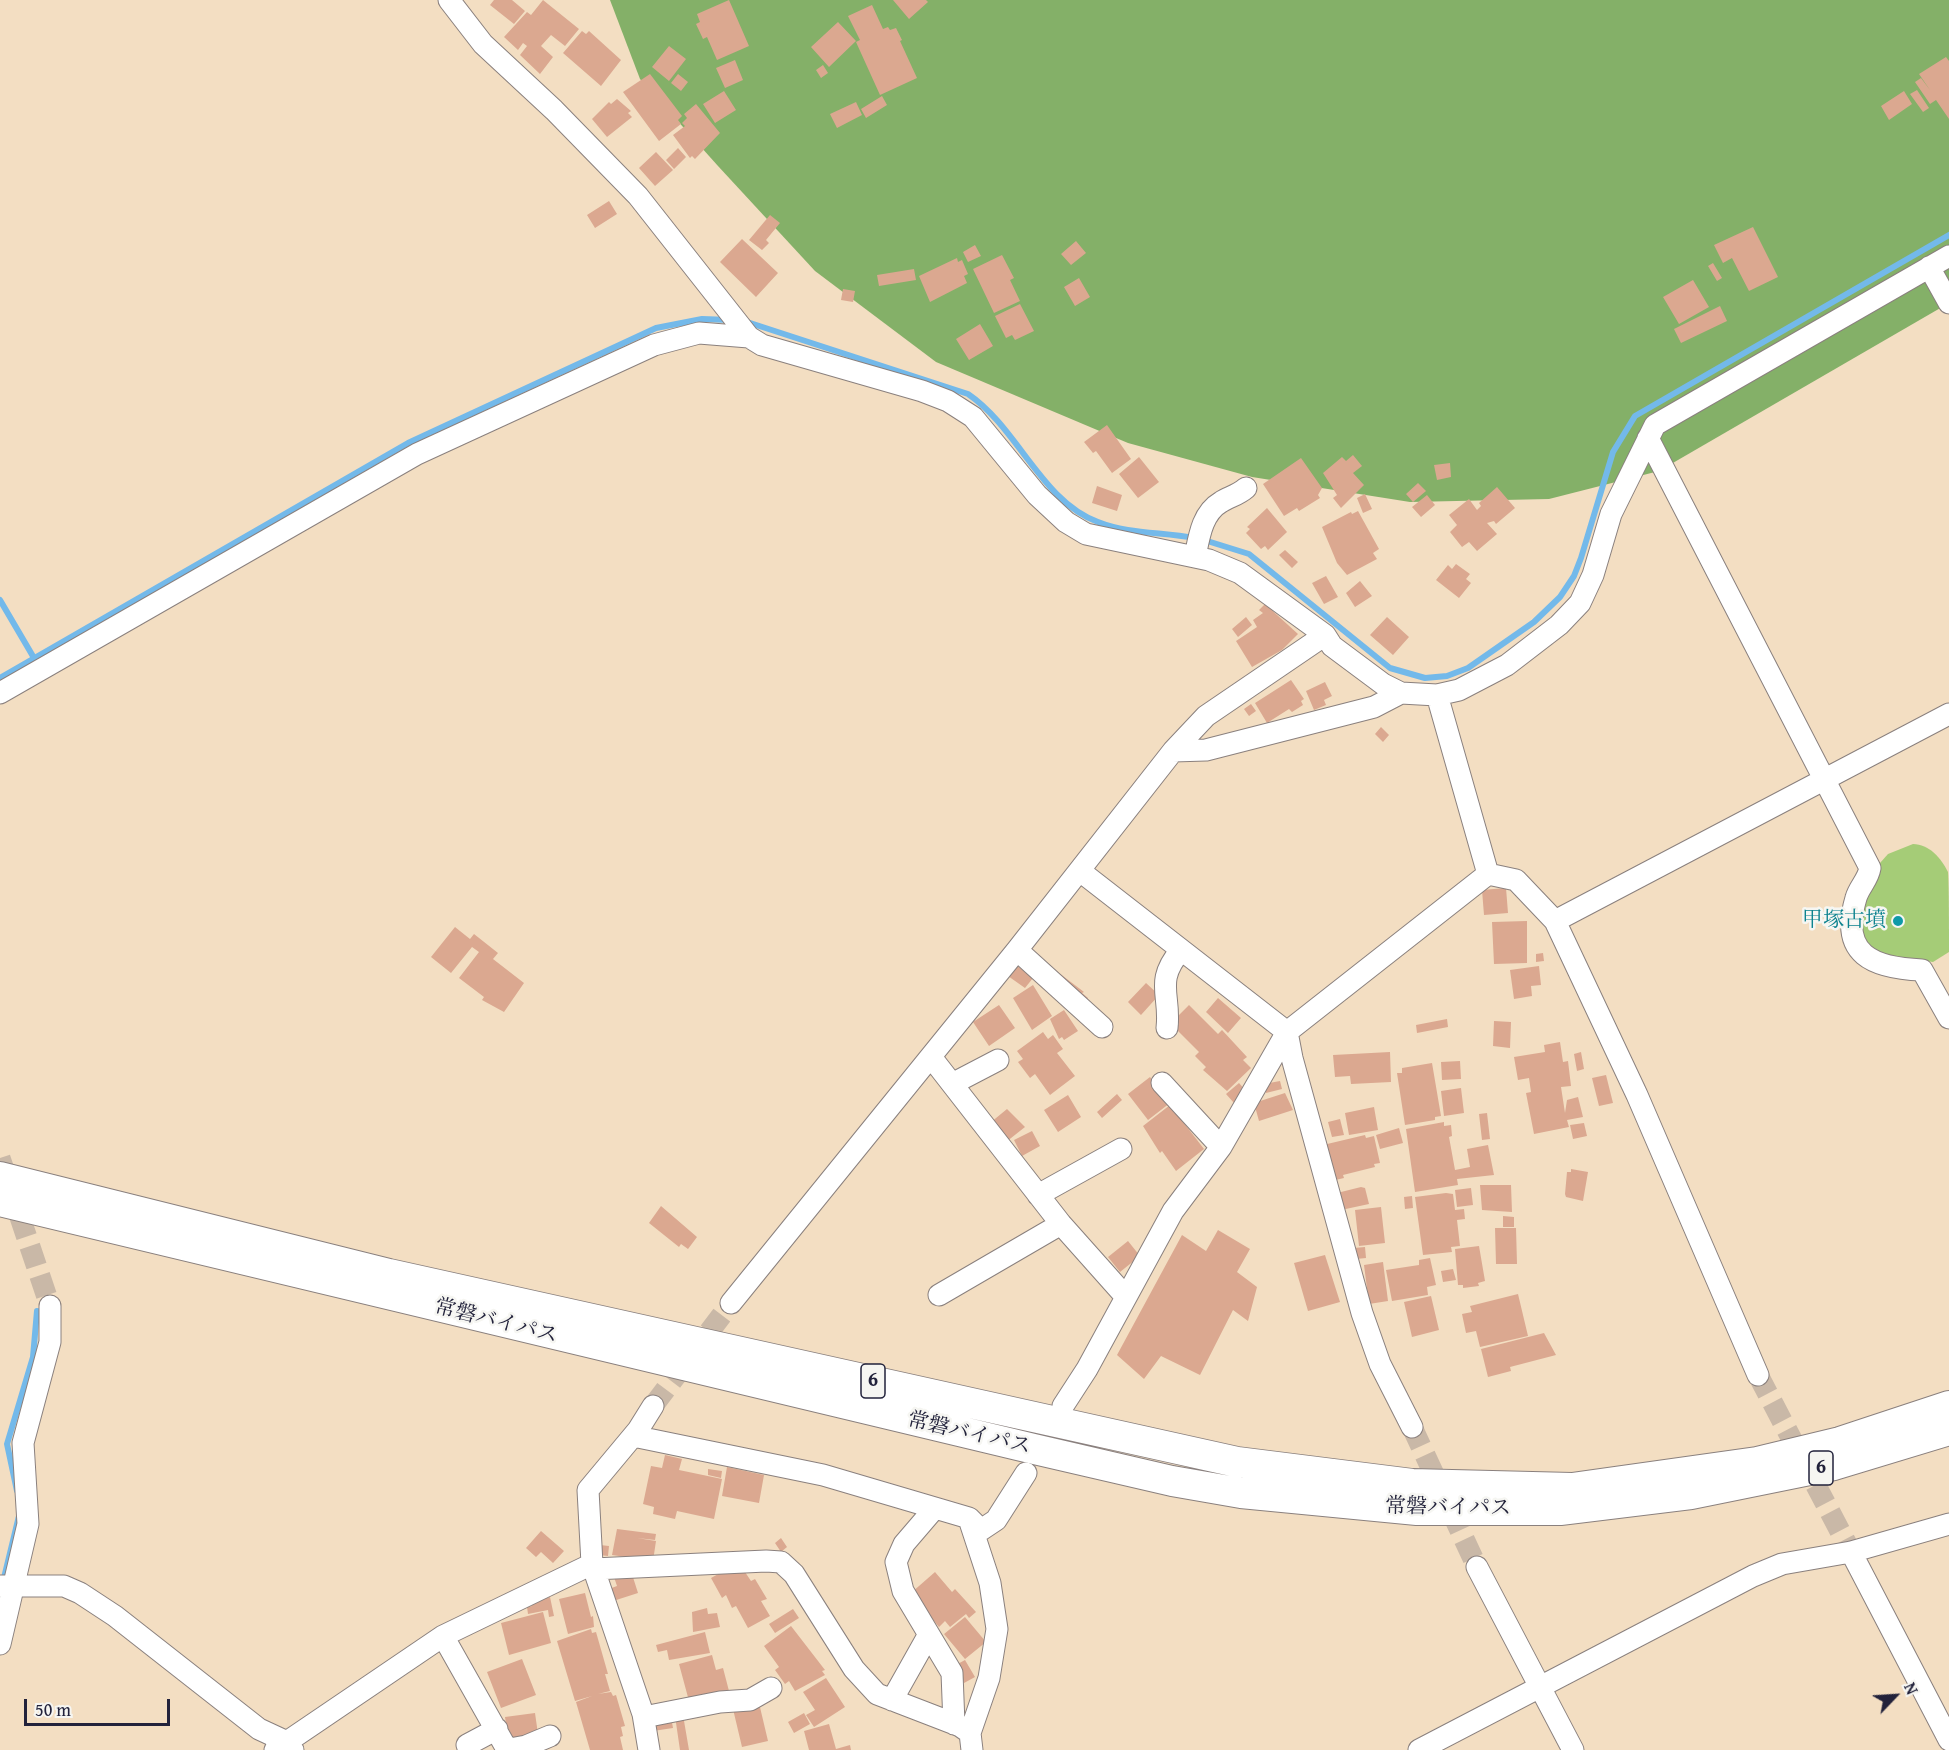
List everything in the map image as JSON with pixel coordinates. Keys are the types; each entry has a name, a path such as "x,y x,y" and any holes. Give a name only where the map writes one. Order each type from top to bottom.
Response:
{"highway":[{"name":"常磐バイパス","path":"0,1177 388,1274 1237,1462 1412,1484 1572,1488 1757,1462 1840,1442 1949,1406"},
{"name":"常磐バイパス","path":"0,1201 597,1347 1172,1482 1241,1493 1418,1510 1560,1510 1691,1494 1834,1466 1949,1430"},
{"path":"1757,1462 1949,1391"},
{"path":"1691,1494 1767,1493 1857,1471 1949,1444"}],"street":[{"path":"449,0 483,44 554,110 632,189 741,326 762,345 922,391 948,401 973,417 1037,495 1066,522 1086,534 1198,546 1240,573 1324,635 1332,646 1383,684 1401,693 1437,695 1458,690 1507,665 1559,625 1580,603 1593,575 1611,514 1655,425 1949,256"},
{"path":"1929,267 1949,303"},
{"path":"0,693 417,454 654,345 699,333 741,326"},
{"path":"1648,438 1870,868 1869,875 1856,896 1852,921 1856,946 1870,961 1894,969 1922,970 1949,1018"},
{"path":"1198,546 1209,512 1246,488"},
{"path":"731,1303 932,1057 1173,751 1206,717 1324,635"},
{"path":"1173,751 1206,750 1374,707 1401,693"},
{"path":"1437,695 1488,874"},
{"path":"1555,921 1949,714"},
{"path":"1080,871 1287,1032 1292,1058 1362,1313 1380,1364 1412,1427"},
{"path":"1488,874 1515,880 1555,921 1637,1095 1758,1375"},
{"path":"1063,1406 1087,1369 1173,1211 1221,1147 1287,1032 1488,874"},
{"path":"1017,950 1102,1026"},
{"path":"1167,1028 1165,977 1169,964 1181,950"},
{"path":"932,1057 1061,1224 1126,1297"},
{"path":"952,1084 998,1060"},
{"path":"1162,1083 1221,1147"},
{"path":"1038,1195 1121,1149"},
{"path":"939,1295 1061,1224"},
{"path":"0,1644 8,1586 28,1524 23,1443 50,1342 50,1306"},
{"path":"650,1750 644,1718 593,1566 588,1490 633,1436 653,1406"},
{"path":"633,1436 823,1475 969,1518 981,1530 996,1520 1026,1473"},
{"path":"934,1509 904,1544 896,1563 903,1591 952,1673 965,1736"},
{"path":"965,1736 989,1678 997,1629 990,1583 969,1518"},
{"path":"1419,1750 1753,1576 1782,1564 1851,1552 1949,1524"},
{"path":"1851,1552 1949,1740"},
{"path":"8,1586 64,1586 80,1593 115,1616 285,1747 443,1635 593,1566 781,1562 794,1574 854,1669 877,1694 965,1736"},
{"path":"1477,1567 1573,1750"},
{"path":"443,1635 510,1749 526,1746 550,1736"},
{"path":"892,1700 928,1636"},
{"path":"644,1718 720,1702 750,1700 771,1688"},
{"path":"467,1745 497,1729"}],"green space":[{"path":"610,0 1949,0 1949,303 1659,471 1549,499 1410,502 1252,477 1128,443 936,362 815,271 718,166 640,79"},
{"path":"1913,844 1924,846 1934,853 1948,872 1949,952 1933,962 1869,953 1858,929 1871,883 1880,863 1888,854"}],"building":[{"path":"494,0 512,0 525,11 514,24 490,5"},
{"path":"543,0 579,29 565,46 551,35 541,46 553,57 540,74 520,55 527,46 523,43 518,50 504,37 527,12 531,15"},
{"path":"729,0 749,46 717,60 707,37 703,39 696,24 700,22 697,14"},
{"path":"893,0 926,0 928,2 909,19"},
{"path":"872,5 883,29 896,28 917,78 880,95 856,42 860,40 848,16"},
{"path":"838,22 856,41 829,67 811,47"},
{"path":"582,31 586,34 589,31 621,60 601,86 563,53"},
{"path":"669,46 686,59 669,81 652,67"},
{"path":"1946,57 1949,61 1949,119 1936,100 1930,104 1915,82 1921,78 1930,90 1919,74"},
{"path":"735,60 743,80 725,88 716,68"},
{"path":"823,65 828,73 821,78 816,70"},
{"path":"650,74 682,116 678,120 681,124 659,141 623,92"},
{"path":"678,74 688,82 681,91 671,83"},
{"path":"1917,90 1929,108 1923,112 1910,94"},
{"path":"724,91 736,110 715,123 703,104"},
{"path":"1904,91 1912,104 1889,120 1881,106"},
{"path":"882,96 887,105 866,118 861,109"},
{"path":"617,99 631,111 628,113 632,117 607,137 592,119 609,102 611,104"},
{"path":"856,102 862,115 837,128 830,114"},
{"path":"696,104 720,133 695,159 692,156 690,158 673,135 685,126 682,123 687,118 684,114"},
{"path":"678,148 686,157 674,169 666,160"},
{"path":"656,152 673,170 655,186 639,168"},
{"path":"609,201 617,214 595,228 587,215"},
{"path":"770,215 780,223 766,240 769,243 762,250 749,240"},
{"path":"1753,227 1778,277 1749,291 1732,258 1723,263 1714,245"},
{"path":"742,239 778,273 756,297 720,262"},
{"path":"1076,241 1086,253 1071,265 1061,254"},
{"path":"975,245 981,256 968,262 963,252"},
{"path":"1002,255 1014,278 1010,280 1020,301 994,313 973,269"},
{"path":"957,258 958,262 962,260 968,274 964,276 967,283 930,302 919,276"},
{"path":"1713,263 1722,278 1717,281 1708,266"},
{"path":"914,269 916,280 879,286 877,275"},
{"path":"1079,278 1090,297 1075,306 1064,287"},
{"path":"1693,280 1709,307 1679,324 1663,297"},
{"path":"843,289 855,291 853,302 841,300"},
{"path":"1020,304 1034,331 1015,340 1012,335 1006,338 995,316"},
{"path":"1720,306 1727,321 1681,343 1674,329"},
{"path":"980,324 993,346 969,360 956,339"},
{"path":"1107,425 1131,459 1112,473 1096,451 1093,453 1084,442"},
{"path":"1353,455 1362,466 1353,473 1364,485 1341,508 1333,498 1337,495 1323,473 1342,457 1346,461"},
{"path":"1139,457 1159,482 1138,498 1119,474"},
{"path":"1301,458 1322,488 1318,495 1320,498 1299,511 1297,508 1284,516 1263,484"},
{"path":"1450,463 1451,477 1437,480 1434,465"},
{"path":"1418,483 1426,491 1413,502 1406,494"},
{"path":"1097,486 1122,495 1117,511 1092,503"},
{"path":"1497,487 1515,508 1496,524 1494,521 1487,523 1497,534 1477,551 1469,542 1462,547 1450,532 1457,525 1449,515 1469,499 1477,510 1481,506 1479,503"},
{"path":"1365,494 1372,509 1363,513 1357,498"},
{"path":"1427,495 1435,505 1421,517 1412,507"},
{"path":"1267,508 1287,532 1268,550 1265,546 1261,549 1246,533 1250,529 1247,527"},
{"path":"1358,511 1379,549 1373,553 1377,559 1347,575 1337,563 1322,527 1351,512 1352,514"},
{"path":"1285,550 1298,562 1292,568 1279,555"},
{"path":"1456,564 1470,574 1466,579 1471,583 1459,598 1436,580 1448,565 1452,569"},
{"path":"1326,576 1338,597 1324,604 1312,583"},
{"path":"1360,581 1372,596 1355,607 1346,593"},
{"path":"1265,604 1298,634 1282,650 1252,667 1236,641 1257,627 1253,620 1263,613 1259,610"},
{"path":"1246,617 1252,625 1238,637 1232,629"},
{"path":"1387,617 1409,637 1393,655 1370,635"},
{"path":"1291,680 1304,699 1301,701 1303,705 1292,712 1289,709 1267,723 1255,703"},
{"path":"1325,682 1332,696 1324,700 1326,705 1314,710 1306,691"},
{"path":"1251,704 1256,711 1249,716 1244,709"},
{"path":"1381,727 1389,735 1383,742 1375,734"},
{"path":"1506,888 1508,913 1484,915 1482,890"},
{"path":"1527,921 1527,963 1494,964 1492,922"},
{"path":"455,927 470,939 474,934 498,953 493,959 524,983 504,1012 482,1000 484,997 459,978 479,952 472,947 451,973 431,957"},
{"path":"1543,953 1544,961 1536,962 1536,954"},
{"path":"1016,965 1033,978 1025,988 1008,976"},
{"path":"1539,966 1541,985 1531,986 1532,996 1514,999 1510,970"},
{"path":"1055,970 1084,992 1082,993 1088,998 1084,1004 1050,975"},
{"path":"1146,983 1159,995 1141,1015 1128,1002"},
{"path":"1033,985 1052,1016 1032,1030 1013,998"},
{"path":"1218,998 1241,1018 1228,1033 1206,1012"},
{"path":"999,1005 1015,1028 989,1046 973,1022"},
{"path":"1189,1005 1218,1034 1222,1030 1247,1057 1243,1060 1251,1068 1227,1091 1203,1070 1206,1067 1195,1056 1199,1052 1175,1028 1179,1024 1175,1019"},
{"path":"1064,1010 1078,1031 1064,1040 1062,1037 1059,1039 1050,1019"},
{"path":"1447,1019 1448,1027 1417,1033 1416,1025"},
{"path":"1494,1021 1511,1022 1510,1048 1493,1046"},
{"path":"1043,1032 1048,1039 1053,1035 1063,1049 1057,1053 1075,1076 1050,1095 1035,1074 1030,1078 1018,1062 1023,1059 1017,1051"},
{"path":"1560,1042 1563,1062 1568,1061 1571,1086 1561,1087 1565,1113 1567,1100 1578,1097 1583,1117 1567,1120 1569,1127 1534,1134 1526,1093 1531,1092 1529,1078 1518,1080 1514,1057 1545,1052 1544,1045"},
{"path":"1390,1052 1391,1082 1351,1084 1350,1076 1335,1077 1333,1055"},
{"path":"1581,1052 1584,1069 1577,1071 1574,1054"},
{"path":"1460,1061 1461,1079 1442,1080 1441,1062"},
{"path":"1432,1063 1441,1116 1435,1117 1435,1120 1405,1125 1397,1073 1402,1073 1402,1068"},
{"path":"1606,1075 1613,1103 1599,1106 1592,1078"},
{"path":"1150,1077 1170,1103 1148,1120 1128,1094"},
{"path":"1280,1081 1282,1089 1266,1093 1264,1084"},
{"path":"1239,1083 1247,1092 1234,1103 1226,1094"},
{"path":"1461,1088 1464,1113 1444,1116 1441,1091"},
{"path":"1285,1093 1293,1110 1259,1121 1254,1103"},
{"path":"1117,1094 1122,1100 1102,1118 1097,1112"},
{"path":"1068,1095 1081,1117 1058,1132 1044,1110"},
{"path":"1170,1105 1204,1149 1176,1171 1162,1151 1160,1153 1143,1126"},
{"path":"1374,1107 1378,1130 1349,1135 1345,1113"},
{"path":"1007,1109 1025,1127 1006,1142 990,1123"},
{"path":"1487,1113 1490,1139 1482,1140 1479,1114"},
{"path":"1340,1119 1344,1135 1332,1137 1328,1122"},
{"path":"1444,1122 1444,1126 1451,1125 1452,1136 1449,1137 1455,1170 1470,1167 1467,1149 1488,1145 1494,1175 1457,1179 1458,1185 1415,1192 1406,1129"},
{"path":"1584,1123 1587,1136 1573,1139 1570,1125"},
{"path":"1399,1128 1403,1143 1380,1149 1376,1135"},
{"path":"1032,1131 1040,1146 1022,1156 1014,1140"},
{"path":"1365,1135 1366,1138 1374,1136 1380,1163 1374,1164 1375,1167 1343,1175 1344,1178 1331,1181 1323,1145"},
{"path":"1571,1169 1588,1172 1583,1201 1566,1197 1567,1172 1571,1172"},
{"path":"1480,1185 1511,1185 1512,1212 1482,1210"},
{"path":"1365,1188 1369,1204 1341,1210 1337,1193"},
{"path":"1471,1188 1473,1205 1457,1207 1455,1190"},
{"path":"1453,1194 1455,1210 1464,1209 1465,1219 1457,1220 1460,1246 1451,1247 1452,1252 1423,1255 1415,1197"},
{"path":"1412,1196 1413,1208 1405,1209 1404,1197"},
{"path":"661,1206 697,1237 688,1249 681,1244 679,1247 649,1223"},
{"path":"1381,1207 1385,1243 1359,1246 1355,1210"},
{"path":"1503,1216 1514,1217 1514,1227 1503,1227"},
{"path":"1495,1228 1516,1228 1517,1264 1496,1264"},
{"path":"1218,1230 1250,1249 1237,1272 1257,1287 1248,1321 1233,1310 1200,1375 1161,1356 1144,1379 1117,1355 1182,1235 1206,1251"},
{"path":"1128,1241 1140,1256 1120,1272 1108,1257"},
{"path":"1479,1246 1485,1281 1478,1283 1479,1286 1463,1288 1463,1285 1458,1285 1455,1249"},
{"path":"1365,1247 1366,1258 1356,1259 1354,1248"},
{"path":"1325,1255 1340,1302 1308,1311 1294,1263"},
{"path":"1430,1258 1436,1285 1427,1287 1428,1295 1392,1301 1386,1270 1419,1265 1419,1260"},
{"path":"1383,1262 1388,1301 1369,1304 1364,1265"},
{"path":"1453,1269 1456,1280 1443,1282 1441,1271"},
{"path":"1518,1294 1528,1336 1480,1347 1476,1331 1466,1333 1462,1314 1472,1312 1470,1306"},
{"path":"1431,1296 1439,1330 1412,1337 1404,1302"},
{"path":"1544,1333 1556,1355 1510,1367 1511,1371 1488,1377 1481,1349"},
{"path":"665,1455 682,1459 679,1470 722,1479 714,1519 677,1511 675,1519 653,1514 654,1507 643,1504 651,1466 662,1468"},
{"path":"727,1467 764,1475 759,1503 722,1496"},
{"path":"708,1469 722,1471 721,1478 708,1475"},
{"path":"617,1529 656,1534 655,1540 637,1538 656,1541 653,1561 612,1555"},
{"path":"541,1531 564,1551 553,1563 541,1552 536,1557 526,1548"},
{"path":"781,1538 787,1547 781,1552 775,1543"},
{"path":"600,1545 609,1546 608,1556 599,1555"},
{"path":"731,1567 743,1569 751,1581 755,1579 767,1599 761,1601 770,1616 748,1628 736,1606 732,1608 726,1595 722,1598 711,1578"},
{"path":"631,1571 638,1593 610,1602 606,1590 617,1586 614,1577"},
{"path":"935,1572 952,1592 955,1589 976,1612 969,1618 966,1614 950,1627 945,1621 939,1627 911,1593"},
{"path":"585,1593 591,1617 593,1616 594,1627 568,1634 559,1599"},
{"path":"550,1597 554,1616 549,1617 548,1610 528,1614 527,1607 532,1606 531,1602"},
{"path":"707,1608 708,1614 717,1613 720,1627 693,1632 692,1612"},
{"path":"793,1609 799,1618 775,1633 769,1624"},
{"path":"543,1612 551,1643 509,1655 501,1623"},
{"path":"965,1617 986,1642 965,1659 944,1634"},
{"path":"791,1626 825,1670 822,1671 825,1675 795,1691 789,1681 785,1684 775,1670 779,1667 764,1646"},
{"path":"591,1629 592,1633 596,1632 608,1674 605,1674 610,1691 598,1694 611,1692 613,1696 616,1695 625,1726 621,1727 623,1736 620,1737 623,1750 590,1750 576,1702 592,1696 575,1701 557,1641"},
{"path":"705,1632 710,1653 669,1660 667,1650 658,1652 656,1645"},
{"path":"712,1655 716,1670 723,1668 729,1691 689,1701 679,1664"},
{"path":"522,1659 536,1695 501,1708 487,1672"},
{"path":"965,1660 975,1677 964,1683 954,1666"},
{"path":"826,1678 845,1707 814,1727 806,1715 815,1710 803,1692"},
{"path":"759,1703 768,1741 742,1747 733,1709"},
{"path":"535,1713 538,1734 508,1738 505,1717"},
{"path":"804,1713 810,1724 794,1733 788,1722"},
{"path":"683,1715 689,1750 680,1750 675,1716"},
{"path":"671,1717 673,1728 653,1731 652,1720"},
{"path":"829,1724 836,1749 850,1745 851,1750 809,1750 804,1731"}],"waterway":[{"path":"1204,540 1249,554 1390,668 1425,678 1447,676 1468,668 1534,622 1560,597 1574,576 1613,452 1635,416 1949,235"},
{"path":"0,678 408,443 656,328 702,319 730,320"},
{"path":"744,321 968,394 986,408 1045,481 1078,512 1098,522 1121,529 1194,538"},
{"path":"0,600 34,658"},
{"path":"17,1491 7,1444 33,1357 37,1311"},
{"path":"3,1582 19,1516"}],"tunnel":[{"path":"0,1158 50,1306"},
{"path":"653,1406 731,1303"},
{"path":"1758,1375 1851,1552"},
{"path":"1412,1427 1477,1567"}],"place":[{"name":"甲塚古墳","path":"1898,921"}]}
